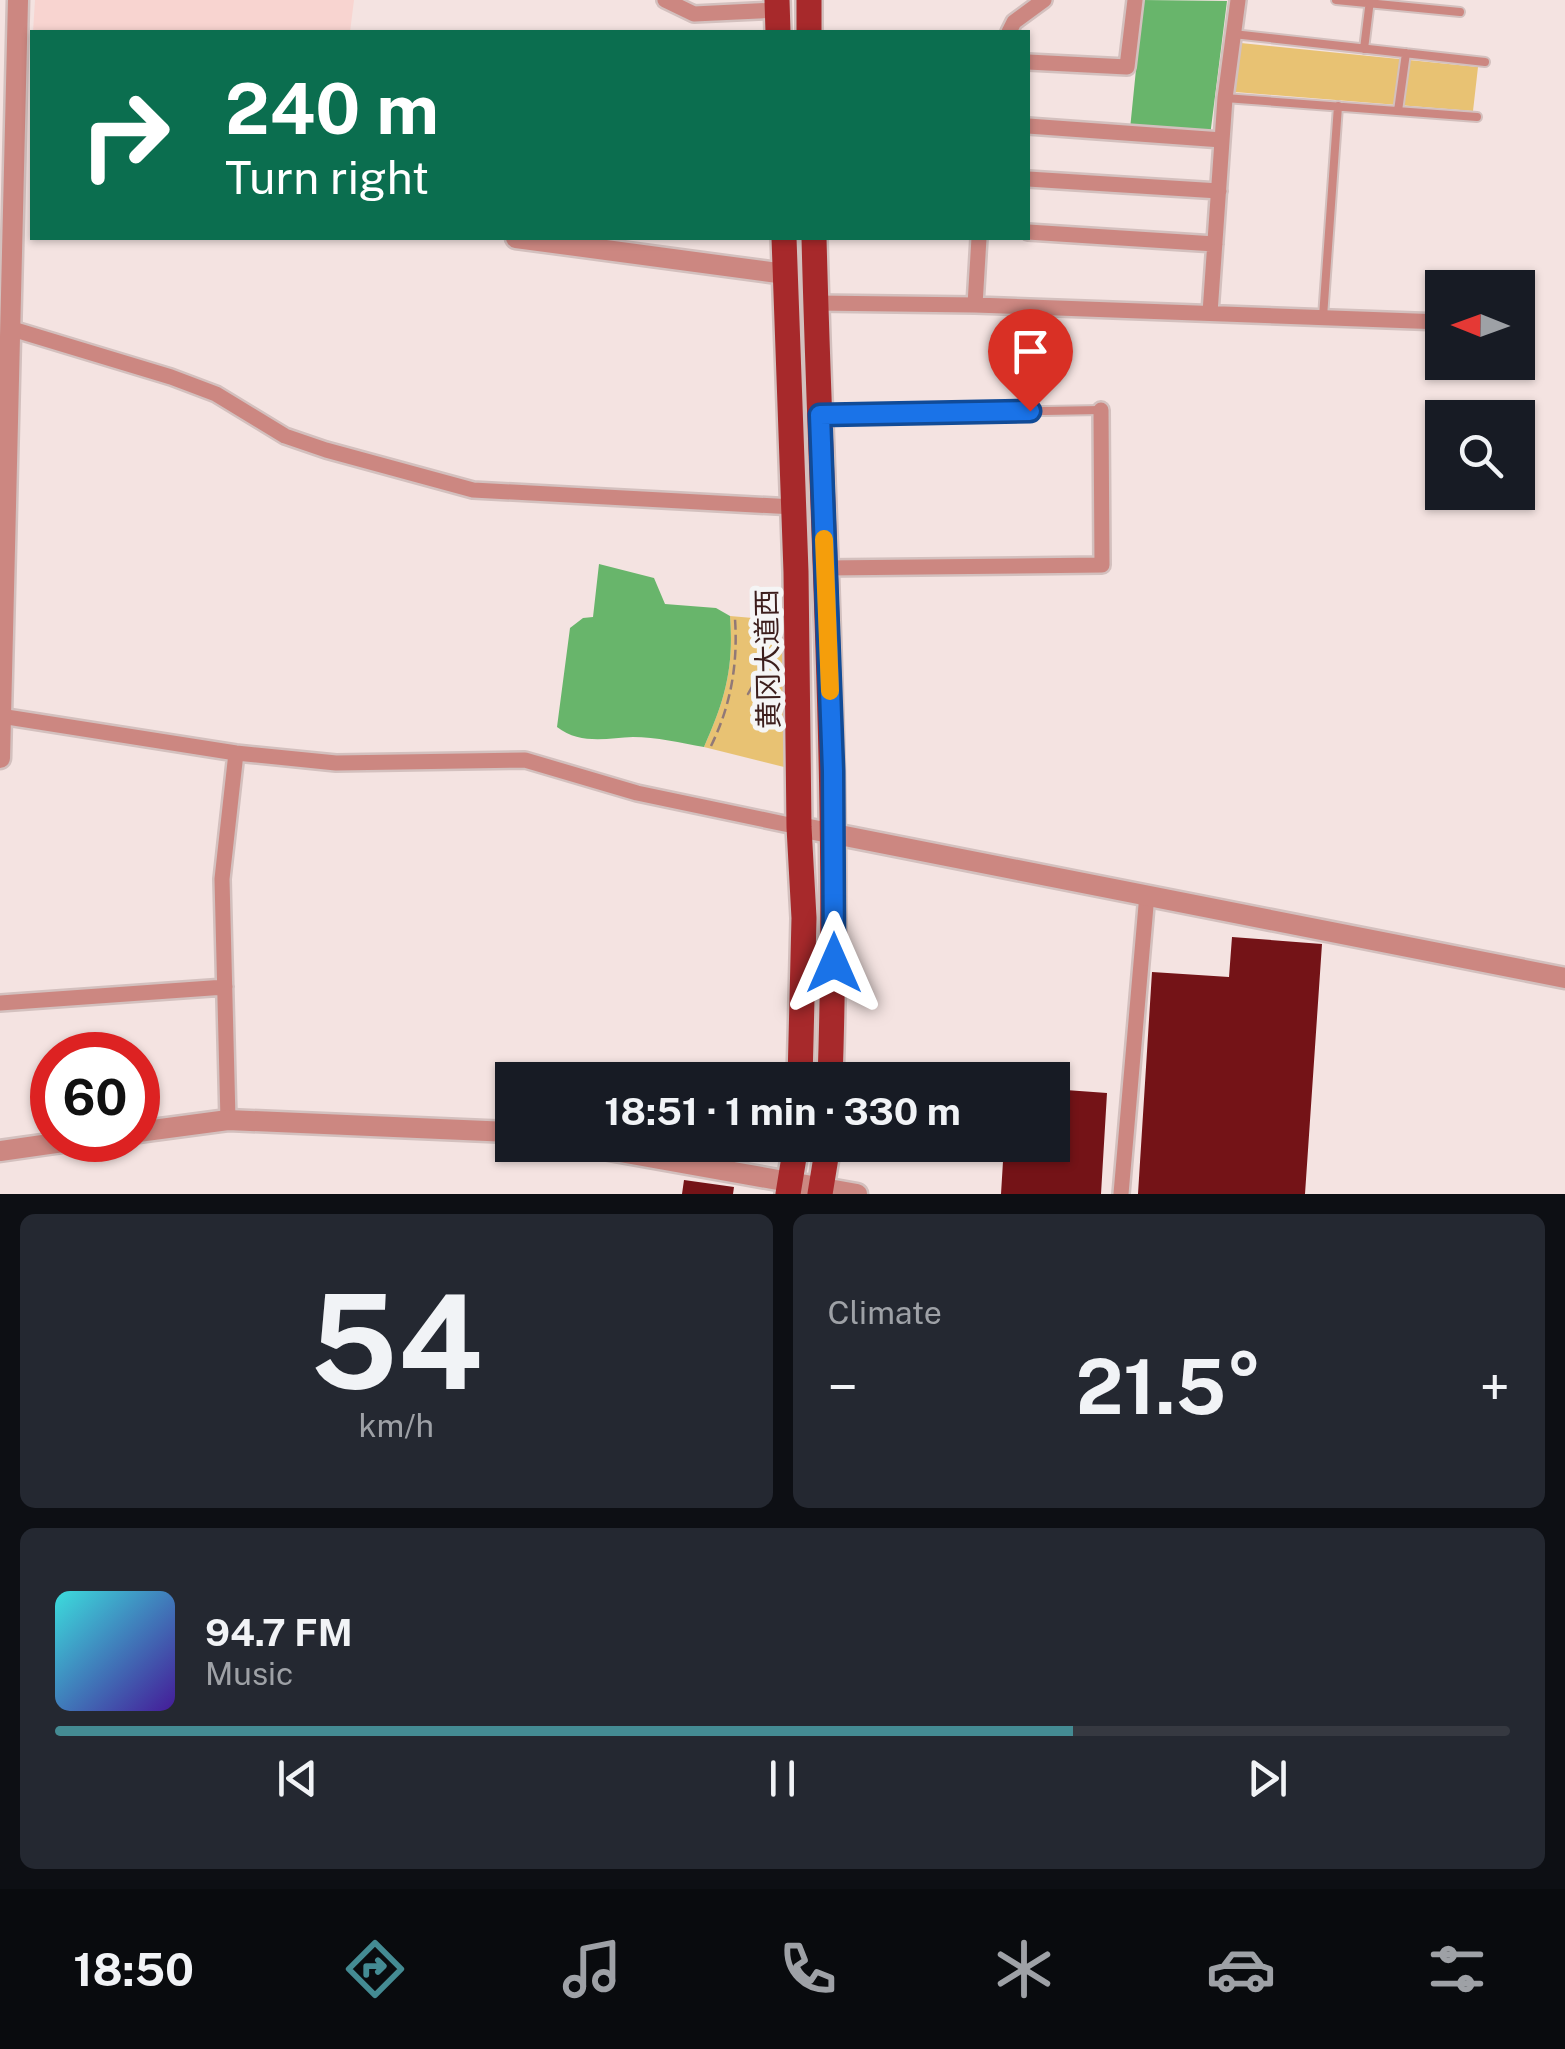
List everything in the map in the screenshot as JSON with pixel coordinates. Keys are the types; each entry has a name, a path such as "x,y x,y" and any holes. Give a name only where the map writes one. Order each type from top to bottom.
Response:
{"main road":[{"path":"808,0 810,30"},
{"name":"黄冈大道西","path":"784,240 804,918 800,1062"},
{"path":"814,240 833,834 831,1062"},
{"path":"789,1188 793,1162"},
{"path":"821,1191 825,1162"}],"street":[{"path":"0,758 6,322 16,170 18,0"},
{"path":"665,0 694,14 777,14"},
{"path":"1010,30 1014,22 1044,0"},
{"path":"1030,62 1127,67 1135,0"},
{"path":"1210,313 1225,98 1238,0"},
{"path":"1030,126 1222,140"},
{"path":"1030,179 1219,192"},
{"path":"1030,232 1215,244"},
{"path":"531,240 785,274"},
{"path":"975,305 979,240"},
{"path":"816,303 1425,321"},
{"path":"6,322 216,394 284,436 473,490 794,507"},
{"path":"825,568 1102,565 1100,410"},
{"path":"1,716 236,753 336,763 525,760 637,793 1565,978"},
{"path":"228,1120 222,879 236,753"},
{"path":"1121,1194 1147,894"},
{"path":"0,1003 225,987"},
{"path":"160,1129 228,1120 495,1131"},
{"path":"0,1151 30,1147"},
{"path":"663,1162 789,1188 857,1194"}],"lane":[{"path":"1336,0 1460,12"},
{"path":"1364,49 1370,0"},
{"path":"1233,34 1485,62"},
{"path":"1398,111 1406,54"},
{"path":"1225,98 1477,117"},
{"path":"1323,317 1338,106"},
{"path":"820,415 1100,410"}],"path":[{"path":"711,746 731,693 737,645 735,619"},
{"path":"759,661 758,686 762,692"},
{"path":"757,699 750,698 748,692 751,686 758,686"},
{"path":"762,692 774,692"},
{"path":"755,724 757,699 762,692"}],"shaded area":[{"path":"35,0 354,0 350,30 33,30"},
{"path":"1143,0 1227,1 1210,136 1130,129"},
{"path":"1241,43 1478,67 1473,111 1235,92"},
{"path":"599,564 654,578 665,604 716,608 730,616 731,652 726,683 704,747 642,737 585,738 557,727 570,628 583,618 593,617"},
{"path":"730,616 785,621 784,767 704,747 726,683 731,652"}],"building":[{"path":"1232,937 1322,944 1305,1194 1138,1194 1152,972 1229,977"},
{"path":"1070,1090 1107,1093 1101,1194 1001,1194 1003,1162 1070,1162"},
{"path":"684,1180 734,1187 733,1194 682,1194"}],"slow traffic":[{"path":"824,539 830,691"}],"route":[{"path":"834,963 833,771 820,415 1030,411"}]}
